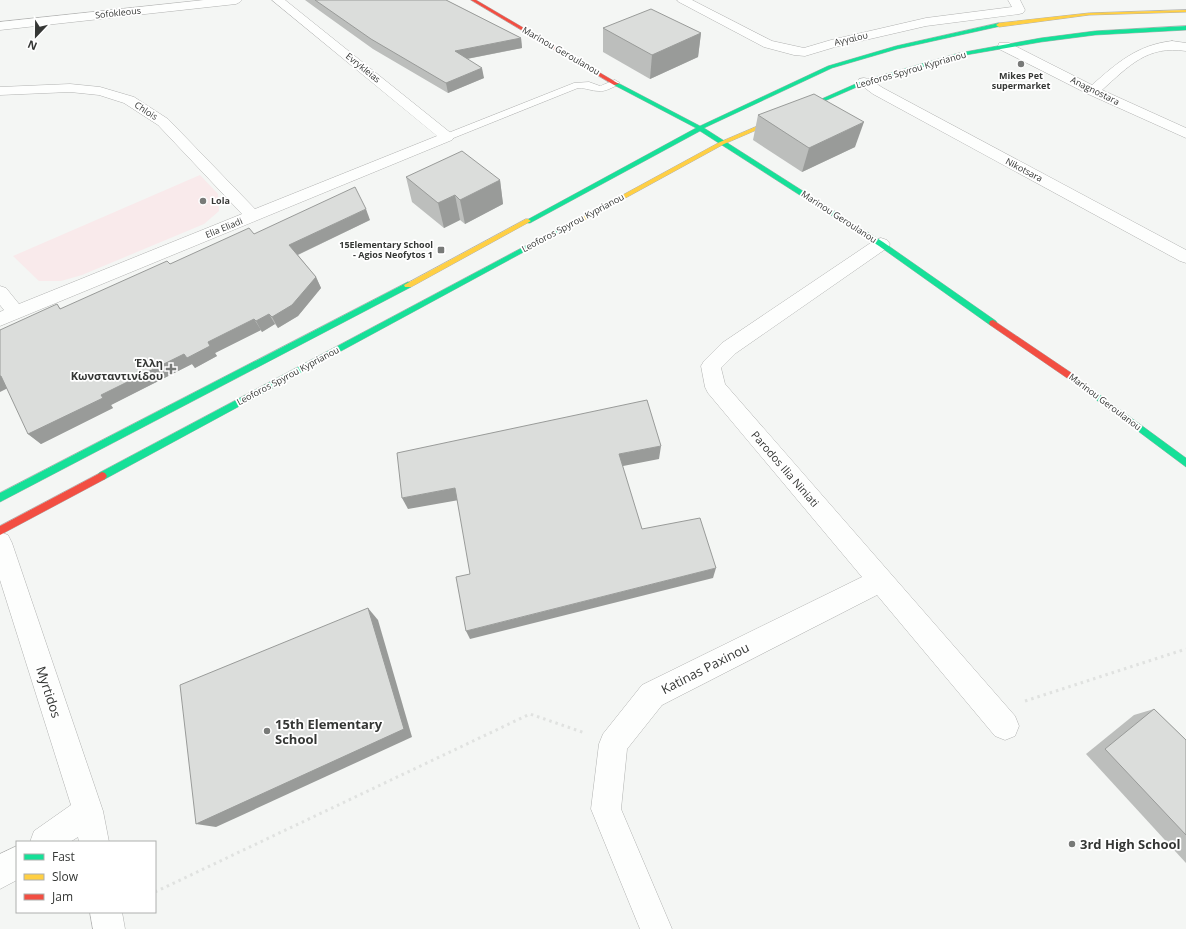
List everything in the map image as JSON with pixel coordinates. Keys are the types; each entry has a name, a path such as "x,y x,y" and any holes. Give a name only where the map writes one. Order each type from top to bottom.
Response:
{"main road":[{"name":"Marinou Geroulanou","path":"473,0 615,83 700,128 881,244 1094,393 1186,463"},
{"path":"0,498 410,284 700,128 830,68 939,38 1001,24 1096,14 1186,11"},
{"name":"Leoforos Spyrou Kyprianou","path":"0,530 722,143 864,82 959,56 1004,46 1095,33 1186,28"}],"street":[{"name":"Sofokleous","path":"0,26 236,0"},
{"name":"Evrykleias","path":"278,0 447,137"},
{"name":"Αγγαίου","path":"683,0 768,44 794,52 805,52 831,44 926,22 1019,10 1014,0"},
{"name":"Anagnostara","path":"1004,46 1093,91 1186,134"},
{"path":"1093,91 1134,56 1146,50 1153,47 1186,47"},
{"name":"Nikotsara","path":"864,82 885,95 1186,257"},
{"name":"Chlois","path":"0,91 70,88 100,91 129,100 163,122 253,216"},
{"name":"Elia Eliadi","path":"8,316 447,137"},
{"name":"Parodos Ilia Niniati","path":"881,244 729,348 711,366 715,387 999,719"},
{"path":"0,292 8,316"},
{"name":"Myrtidos","path":"0,543 88,811 94,841"},
{"name":"Katinas Paxinou","path":"613,744 652,695 881,580"},
{"path":"613,744 606,809 656,929"},
{"path":"46,841 88,811"},
{"path":"0,873 16,862"},
{"path":"106,913 109,929"}],"lane":[{"path":"447,137 577,85 589,85 600,89 615,83"}],"path":[{"path":"999,719 1186,648"},
{"path":"156,892 530,714 613,744"}],"shaded area":[{"path":"200,175 218,194 219,211 204,224 82,275 61,281 39,281 13,256"}],"building":[{"path":"315,0 446,0 521,38 455,51 482,68 446,83 371,39"},
{"path":"651,9 701,33 652,55 603,28"},
{"path":"814,94 864,122 809,148 758,115"},
{"path":"462,151 500,180 460,200 455,195 438,203 406,177"},
{"path":"355,187 366,209 289,245 316,277 292,305 272,317 269,314 256,321 254,319 208,342 210,346 187,358 184,354 101,395 103,398 28,434 0,376 0,330 57,304 60,309 167,261 170,264 249,228 254,234"},
{"path":"647,400 661,446 619,454 642,529 700,518 716,568 466,631 456,577 470,574 455,488 402,498 397,453"},
{"path":"368,608 404,729 196,824 180,685"},
{"path":"1154,709 1186,740 1186,835 1105,749"}],"traffic: fast":[{"path":"528,221 700,128 830,67 896,48 999,25"},
{"path":"802,109 864,82 959,55 1041,40 1095,33 1186,28"},
{"path":"616,84 700,128 881,244 993,323"},
{"path":"102,476 565,228"},
{"path":"0,498 408,285"},
{"path":"1070,376 1186,463"}],"traffic: slow":[{"path":"999,25 1089,14 1186,11"},
{"path":"565,228 722,143 802,109"},
{"path":"408,285 528,221"}],"traffic: jam":[{"path":"473,0 616,84"},
{"path":"993,323 1070,376"},
{"path":"0,531 102,476"}],"place":[{"name":"Mikes Pet supermarket","path":"1021,64"},
{"name":"Lola","path":"203,201"},
{"name":"15Elementary School - Agios Neofytos 1","path":"441,250"},
{"name":"Έλλη Κωνσταντινίδου","path":"171,369"},
{"name":"15th Elementary School","path":"267,731"},
{"name":"3rd High School","path":"1072,844"}]}
